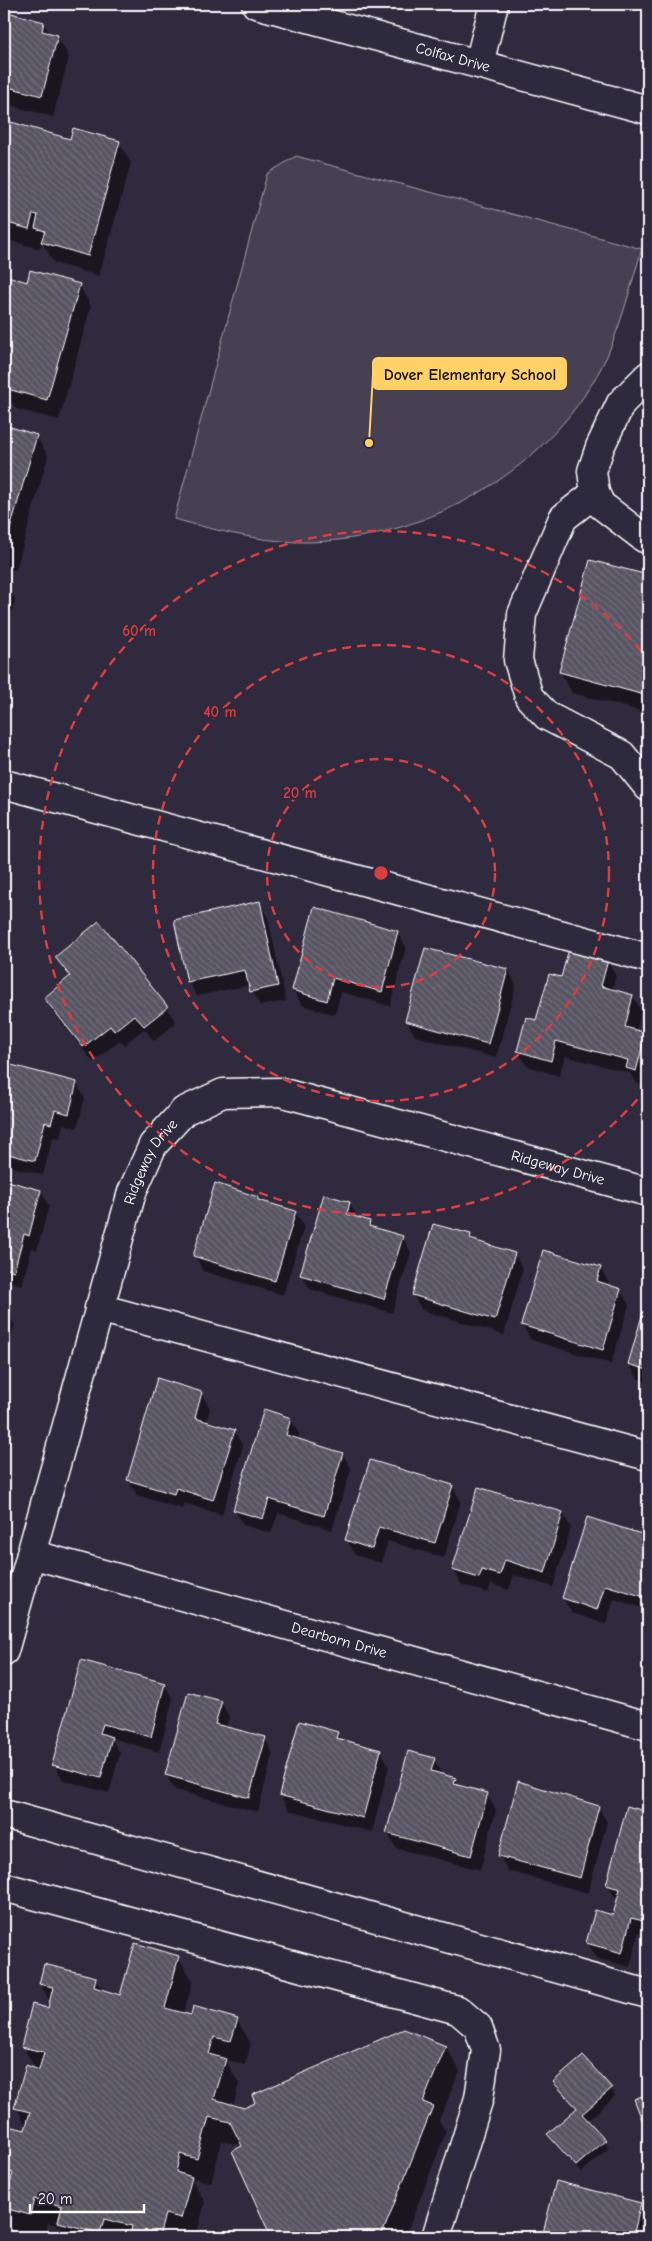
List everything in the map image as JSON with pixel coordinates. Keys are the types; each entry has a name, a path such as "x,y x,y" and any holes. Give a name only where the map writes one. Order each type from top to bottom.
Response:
{"street":[{"name":"Colfax Drive","path":"256,4 648,110"},
{"path":"479,64 494,4"},
{"path":"648,376 621,403 600,447 592,471 595,492 601,504 611,514 648,539"},
{"path":"595,492 564,518 522,614 518,660 529,697 547,716 622,755 648,787"},
{"path":"4,784 648,958"},
{"name":"Ridgeway Drive","path":"4,1651 132,1192 153,1146 184,1111 223,1093 280,1092 648,1192"},
{"path":"99,1308 648,1456"},
{"name":"Dearborn Drive","path":"30,1554 648,1726"},
{"path":"4,1814 648,1994"},
{"path":"4,1887 458,2010 478,2027 486,2050 479,2098 436,2237"}],"shaded area":[{"path":"296,156 642,249 622,317 607,356 584,396 555,432 522,463 484,489 444,511 401,527 356,537 311,542 276,541 225,532 174,519 267,174"}],"building":[{"path":"4,11 44,22 42,31 58,35 42,96 4,86"},
{"path":"4,120 70,139 73,128 120,141 88,256 41,242 45,231 35,228 38,215 33,214 29,229 4,222"},
{"path":"30,270 80,284 47,400 4,388 6,376 4,375 4,275 27,282"},
{"path":"4,425 37,435 4,550"},
{"path":"590,560 648,575 648,696 559,672"},
{"path":"260,901 278,986 250,992 245,970 187,982 174,920"},
{"path":"314,907 398,931 382,992 333,978 327,1001 292,990"},
{"path":"99,921 168,1007 144,1026 134,1015 114,1031 110,1026 83,1047 44,998 70,976 55,957"},
{"path":"425,948 508,969 488,1044 405,1021"},
{"path":"569,949 608,960 601,986 633,995 625,1027 646,1033 636,1071 626,1068 628,1060 556,1041 551,1061 517,1051 526,1017 536,1020 549,974 561,977"},
{"path":"4,1063 77,1082 69,1114 55,1110 51,1124 45,1122 35,1161 4,1153"},
{"path":"4,1180 41,1190 29,1236 24,1234 14,1271 4,1268"},
{"path":"215,1183 258,1197 258,1200 296,1211 275,1281 193,1256"},
{"path":"324,1194 350,1202 347,1214 370,1221 369,1226 403,1236 384,1299 300,1275"},
{"path":"433,1224 471,1234 470,1239 515,1253 495,1320 412,1295"},
{"path":"543,1250 601,1267 597,1281 621,1289 603,1350 521,1325"},
{"path":"648,1295 648,1370 628,1364"},
{"path":"157,1378 202,1392 195,1418 235,1430 213,1500 176,1488 174,1494 127,1480"},
{"path":"264,1409 291,1418 286,1435 343,1453 324,1516 269,1499 263,1519 233,1510"},
{"path":"370,1460 453,1485 435,1543 379,1527 372,1549 345,1540"},
{"path":"478,1487 563,1512 545,1573 505,1560 500,1575 482,1570 479,1578 452,1570"},
{"path":"587,1517 648,1536 648,1598 605,1585 597,1610 562,1598"},
{"path":"81,1660 165,1683 151,1737 103,1724 100,1733 112,1737 101,1778 52,1765"},
{"path":"188,1692 222,1701 215,1724 266,1737 249,1798 165,1775"},
{"path":"299,1721 338,1732 336,1738 381,1750 363,1818 279,1795"},
{"path":"408,1751 435,1758 431,1771 456,1778 454,1784 488,1793 471,1856 386,1833"},
{"path":"518,1781 599,1806 580,1878 498,1856"},
{"path":"627,1806 648,1812 648,1922 631,1918 622,1953 586,1943 595,1910 613,1915 620,1889 606,1885"},
{"path":"135,1943 179,1956 165,2008 191,2015 193,2006 238,2019 231,2041 214,2037 209,2054 226,2059 214,2099 244,2108 255,2103 252,2095 404,2029 446,2046 423,2102 433,2106 381,2237 271,2237 232,2151 242,2146 230,2122 209,2117 197,2159 180,2154 176,2172 192,2177 181,2218 165,2214 160,2233 175,2237 130,2237 132,2226 104,2219 100,2233 58,2222 62,2206 34,2199 30,2215 4,2208 4,2189 8,2190 13,2173 4,2170 4,2146 9,2126 25,2130 30,2112 14,2108 26,2065 39,2070 44,2052 21,2047 32,2004 48,2008 53,1987 39,1984 44,1964 96,1977 94,1987 120,1995"},
{"path":"583,2056 612,2088 582,2114 606,2140 576,2166 547,2134 577,2108 553,2082"},
{"path":"648,2094 648,2135 634,2099"},
{"path":"556,2181 641,2203 633,2237 542,2237"}],"place":[{"name":"Dover Elementary School","path":"369,443"}]}
